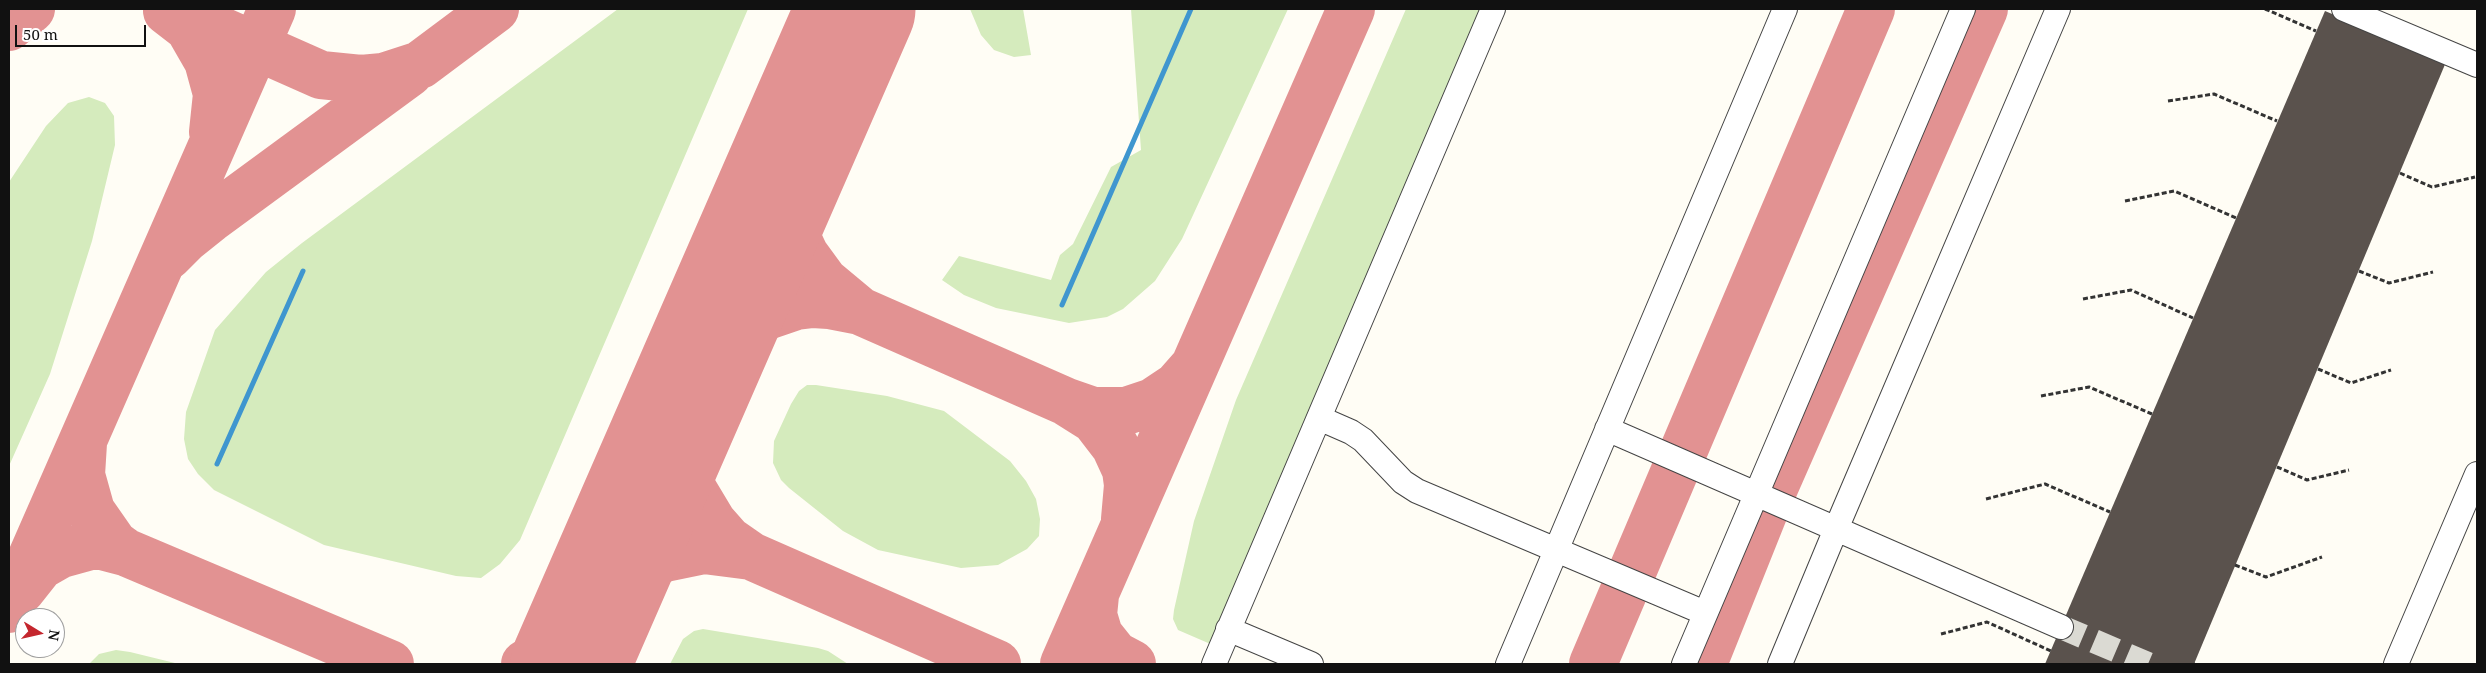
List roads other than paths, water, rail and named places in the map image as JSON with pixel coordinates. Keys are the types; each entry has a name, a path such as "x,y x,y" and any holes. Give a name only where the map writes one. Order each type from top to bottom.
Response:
{"lane":[{"path":"1214,664 1493,9"},
{"path":"1508,664 1785,9"},
{"path":"1684,664 1963,9"},
{"path":"1780,664 2058,9"},
{"path":"2344,9 2477,65"},
{"path":"1319,418 1351,432 1363,440 1409,487 1705,613"},
{"path":"1607,429 2060,627"},
{"path":"2396,664 2477,474"},
{"path":"1228,630 1311,664"}],"waterway":[{"path":"1062,305 1191,9"},
{"path":"217,464 303,271"}],"tunnel":[{"path":"2061,627 2148,664"}]}
